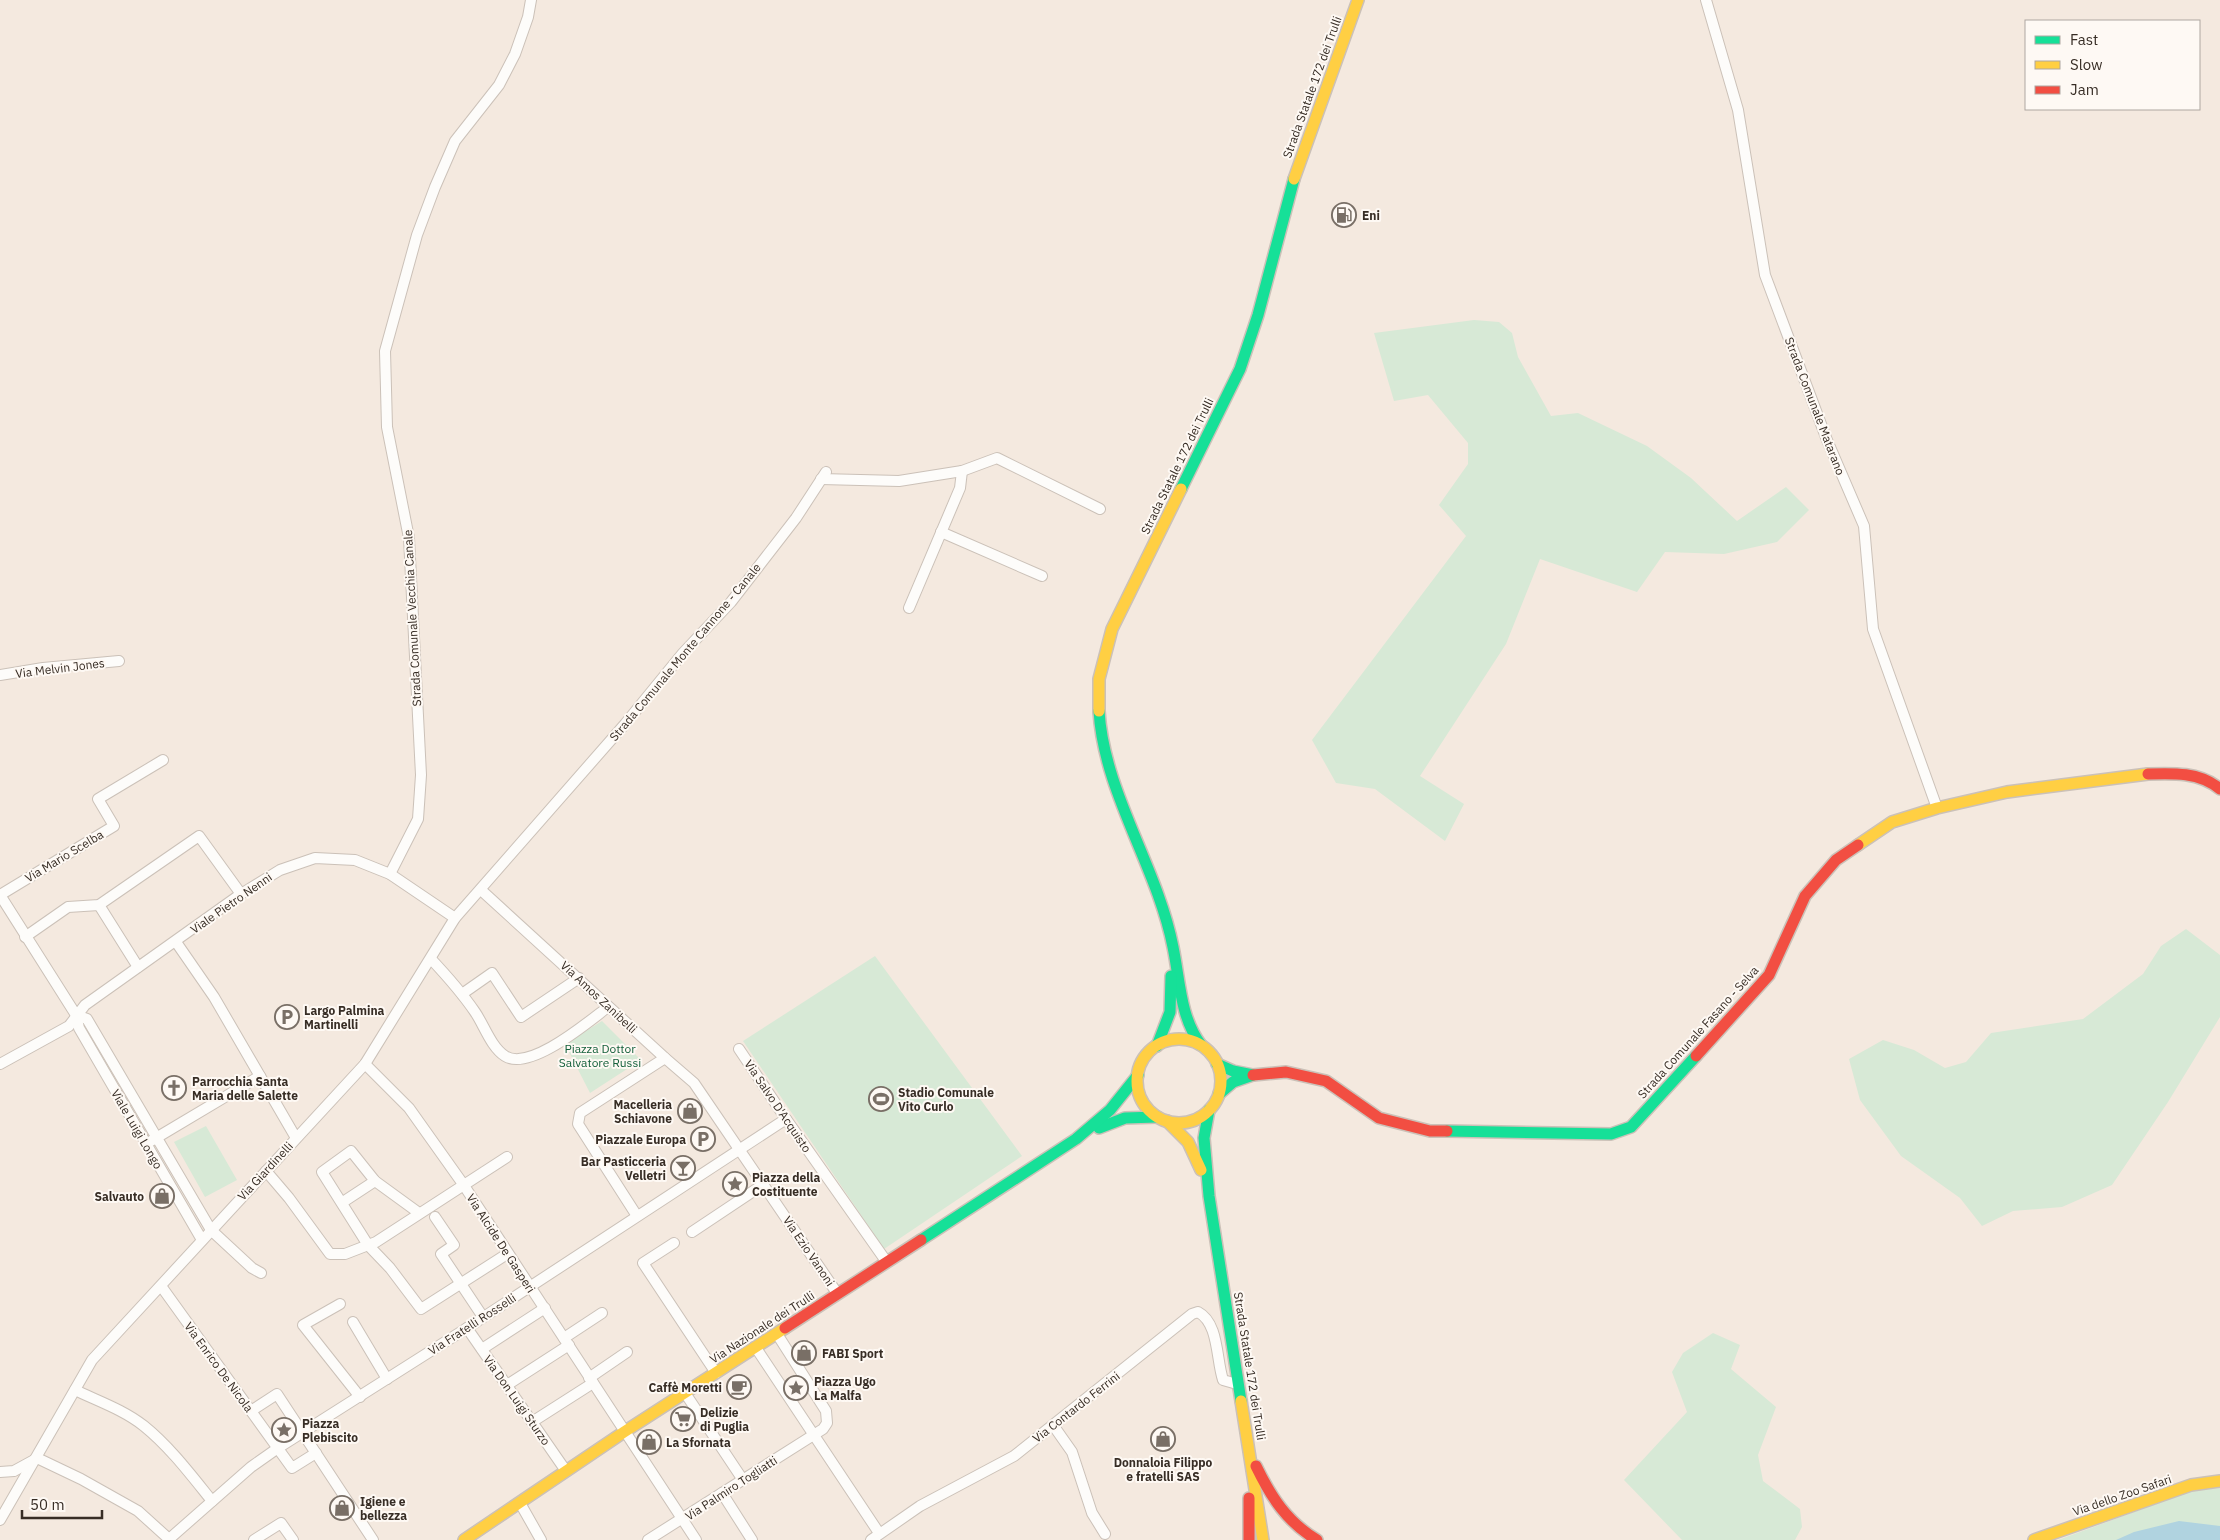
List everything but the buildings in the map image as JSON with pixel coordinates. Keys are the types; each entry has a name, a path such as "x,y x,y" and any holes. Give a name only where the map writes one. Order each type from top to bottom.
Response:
{"street":[{"name":"Strada Comunale Vecchia Canale","path":"390,874 418,819 421,775 409,538 387,427 385,351 417,235 435,187 455,141 498,84 515,54 528,17 531,0"},
{"name":"Strada Statale 172 dei Trulli","path":"1217,1064 1209,1051 1201,1045 1191,1032 1186,1021 1162,901 1110,770 1099,729 1098,695 1102,659 1112,629 1240,369 1258,315 1298,166 1358,0"},
{"name":"Strada Comunale Matarano","path":"1706,0 1738,110 1765,275 1827,440 1864,526 1873,630 1937,808"},
{"path":"909,608 960,488 962,471 997,458 1100,508"},
{"name":"Strada Comunale Monte Cannone - Canale","path":"536,825 683,654 731,602 796,518 823,476 899,481 962,471"},
{"path":"941,532 1042,576"},
{"name":"Via Melvin Jones","path":"0,675 44,668 119,661"},
{"name":"Via Mario Scelba","path":"0,895 114,826 98,799 163,760"},
{"name":"Strada Comunale Fasano - Selva","path":"1217,1064 1233,1072 1253,1075 1286,1072 1326,1081 1379,1118 1430,1131 1611,1134 1632,1126 1769,975 1804,896 1836,860 1892,822 1937,808 2007,792 2134,774 2168,773 2190,776 2214,783 2220,789"},
{"name":"Via Giardinelli","path":"1,1516 37,1458 92,1360 365,1064 456,918 536,825"},
{"path":"25,937 68,907 99,905 199,836 241,894"},
{"name":"Viale Pietro Nenni","path":"0,1064 69,1026 85,1005 241,894 280,870 315,858 355,860 390,874 456,918"},
{"name":"Via Amos Zanibelli","path":"481,890 694,1083 740,1148"},
{"name":"Viale Luigi Longo","path":"0,895 76,1015 79,1028 202,1240"},
{"path":"99,905 138,967"},
{"path":"176,942 214,997 296,1138"},
{"name":"Strada Statale 172 dei Trulli","path":"1171,942 1171,1014 1169,1023 1157,1046 1144,1059 1138,1075 1140,1095 1144,1103 1180,1131 1190,1143 1209,1196"},
{"path":"431,959 462,994 506,1057 521,1059 535,1056 557,1044 608,1007"},
{"path":"462,994 492,972 521,1017 579,978"},
{"name":"Viale Luigi Longo","path":"76,1015 87,1019 212,1230 252,1268 261,1273"},
{"path":"1157,1046 1174,1040 1184,1039 1201,1045"},
{"name":"Via Salvo D'Acquisto","path":"739,1048 786,1119 886,1261"},
{"path":"637,1216 578,1124 580,1113 665,1058"},
{"name":"Via Alcide De Gasperi","path":"365,1064 409,1108 463,1184 507,1254 545,1308 696,1540"},
{"path":"1217,1064 1221,1076 1219,1094"},
{"name":"Via Nazionale dei Trulli","path":"1076,1140 1128,1094 1138,1075"},
{"name":"Strada Comunale Fasano - Selva","path":"1219,1094 1233,1082 1253,1075"},
{"path":"146,1144 260,1076"},
{"name":"Strada Statale 172 dei Trulli","path":"1219,1094 1209,1110 1204,1138 1209,1196 1263,1540"},
{"path":"1162,1118 1184,1122 1194,1120 1209,1110"},
{"name":"Via Nazionale dei Trulli","path":"464,1540 624,1432 1076,1140 1110,1122 1125,1118 1162,1118"},
{"name":"Via Fratelli Rosselli","path":"168,1539 251,1467 278,1448 467,1328 786,1119"},
{"path":"692,1232 764,1184 740,1148"},
{"path":"419,1213 375,1181 351,1151 322,1172 343,1202 368,1245 390,1268 421,1309 507,1254"},
{"path":"266,1171 289,1198 330,1254 345,1254 368,1245 507,1157"},
{"path":"343,1202 375,1181"},
{"name":"Via Ezio Vanoni","path":"764,1184 837,1293"},
{"path":"435,1217 454,1246 441,1254 483,1316"},
{"path":"674,1243 643,1264 716,1373"},
{"name":"Via Enrico De Nicola","path":"160,1286 278,1448"},
{"path":"340,1304 303,1325 360,1397"},
{"path":"482,1349 545,1308"},
{"name":"Via Contardo Ferrini","path":"871,1540 920,1506 1014,1456 1184,1319 1198,1312 1206,1316 1210,1322 1223,1380 1237,1384"},
{"path":"507,1385 602,1313"},
{"path":"354,1322 387,1379"},
{"name":"Via Don Luigi Sturzo","path":"467,1328 566,1472"},
{"path":"777,1334 826,1411 827,1423 823,1429 813,1435"},
{"path":"756,1348 879,1533"},
{"path":"532,1422 627,1352"},
{"path":"75,1390 116,1409 144,1426 186,1469 212,1501"},
{"path":"685,1393 743,1480"},
{"path":"251,1411 277,1394 374,1540"},
{"path":"1053,1426 1072,1452 1092,1513 1105,1534"},
{"name":"Via Palmiro Togliatti","path":"648,1540 813,1435"},
{"path":"278,1448 292,1468 316,1453"},
{"path":"1249,1540 1250,1454"},
{"path":"1250,1454 1272,1498 1290,1522 1317,1540"},
{"path":"0,1472 14,1471 37,1458 82,1478 138,1511 168,1539"},
{"name":"Via dello Zoo Safari","path":"2034,1540 2192,1485 2220,1481"},
{"path":"722,1493 752,1540"},
{"path":"520,1503 541,1540"},
{"path":"254,1540 281,1523 293,1540"}],"green space":[{"path":"1474,320 1499,322 1512,333 1518,357 1551,416 1578,413 1647,446 1691,478 1737,521 1786,487 1809,510 1777,542 1724,554 1665,552 1637,592 1540,559 1506,644 1420,776 1464,804 1445,841 1375,789 1336,783 1312,740 1466,536 1439,505 1468,464 1468,443 1428,395 1394,401 1374,333"},
{"path":"2186,929 2220,955 2220,1017 2168,1102 2112,1185 2062,1207 2013,1211 1982,1226 1960,1198 1901,1156 1860,1100 1849,1059 1883,1040 1914,1050 1945,1068 1966,1062 1991,1033 2083,1019 2143,974 2161,946"},
{"name":"Stadio Comunale Vito Curlo","path":"875,956 1022,1156 884,1249 743,1041"},
{"name":"Piazza Dottor Salvatore Russi","path":"602,1021 641,1060 590,1093 565,1044"},
{"path":"206,1126 237,1180 205,1197 174,1142"},
{"path":"1713,1333 1740,1345 1731,1369 1776,1407 1758,1455 1763,1481 1800,1509 1802,1527 1795,1540 1682,1540 1624,1480 1687,1412 1672,1372 1683,1353"},
{"path":"2220,1488 2220,1540 2058,1540 2194,1490"}],"water":[{"path":"2179,1521 2220,1526 2220,1540 2116,1540 2134,1532"}],"traffic: fast":[{"path":"1181,489 1240,369 1258,315 1294,179"},
{"path":"1099,711 1110,771 1165,917 1173,947 1185,1011 1194,1034 1201,1045"},
{"path":"1157,1046 1170,1012 1171,976"},
{"path":"1447,1131 1611,1134 1631,1127 1696,1056"},
{"path":"1217,1064 1233,1071 1253,1075 1233,1082 1219,1094"},
{"path":"921,1240 1076,1139 1110,1110 1138,1075"},
{"path":"1209,1110 1204,1138 1209,1196 1241,1401"},
{"path":"1099,1128 1125,1118 1157,1117"}],"traffic: slow":[{"path":"1294,179 1358,0"},
{"path":"1099,711 1099,679 1112,629 1181,489"},
{"path":"1858,845 1892,822 1937,808 2007,792 2148,774"},
{"path":"1179,1039 1202,1046 1214,1058 1221,1081 1214,1104 1202,1116 1179,1123 1156,1116 1144,1104 1137,1081 1144,1058 1156,1046 1179,1039"},
{"path":"1167,1121 1188,1142 1201,1170"},
{"path":"464,1540 624,1432 785,1328"},
{"path":"1241,1401 1263,1540"},
{"path":"2034,1540 2191,1485 2220,1481"}],"traffic: jam":[{"path":"2148,774 2186,775 2204,779 2220,789"},
{"path":"1696,1056 1769,975 1805,896 1836,860 1858,845"},
{"path":"1253,1075 1286,1072 1326,1081 1379,1118 1430,1131 1447,1131"},
{"path":"785,1328 921,1240"},
{"path":"1256,1466 1274,1498 1288,1517 1317,1540"},
{"path":"1249,1498 1249,1540"}],"place":[{"name":"Eni","path":"1344,215"},
{"name":"Largo Palmina Martinelli","path":"287,1017"},
{"name":"Parrocchia Santa Maria delle Salette","path":"174,1088"},
{"name":"Stadio Comunale Vito Curlo","path":"881,1099"},
{"name":"Macelleria Schiavone","path":"690,1111"},
{"name":"Piazzale Europa","path":"703,1139"},
{"name":"Bar Pasticceria Velletri","path":"683,1168"},
{"name":"Piazza della Costituente","path":"735,1184"},
{"name":"Salvauto","path":"162,1196"},
{"name":"FABI Sport","path":"804,1353"},
{"name":"Caffè Moretti","path":"739,1387"},
{"name":"Piazza Ugo La Malfa","path":"796,1388"},
{"name":"Delizie di Puglia","path":"683,1419"},
{"name":"Piazza Plebiscito","path":"284,1430"},
{"name":"Donnaloia Filippo e fratelli SAS","path":"1163,1439"},
{"name":"La Sfornata","path":"649,1442"},
{"name":"Igiene e bellezza","path":"342,1508"}]}
